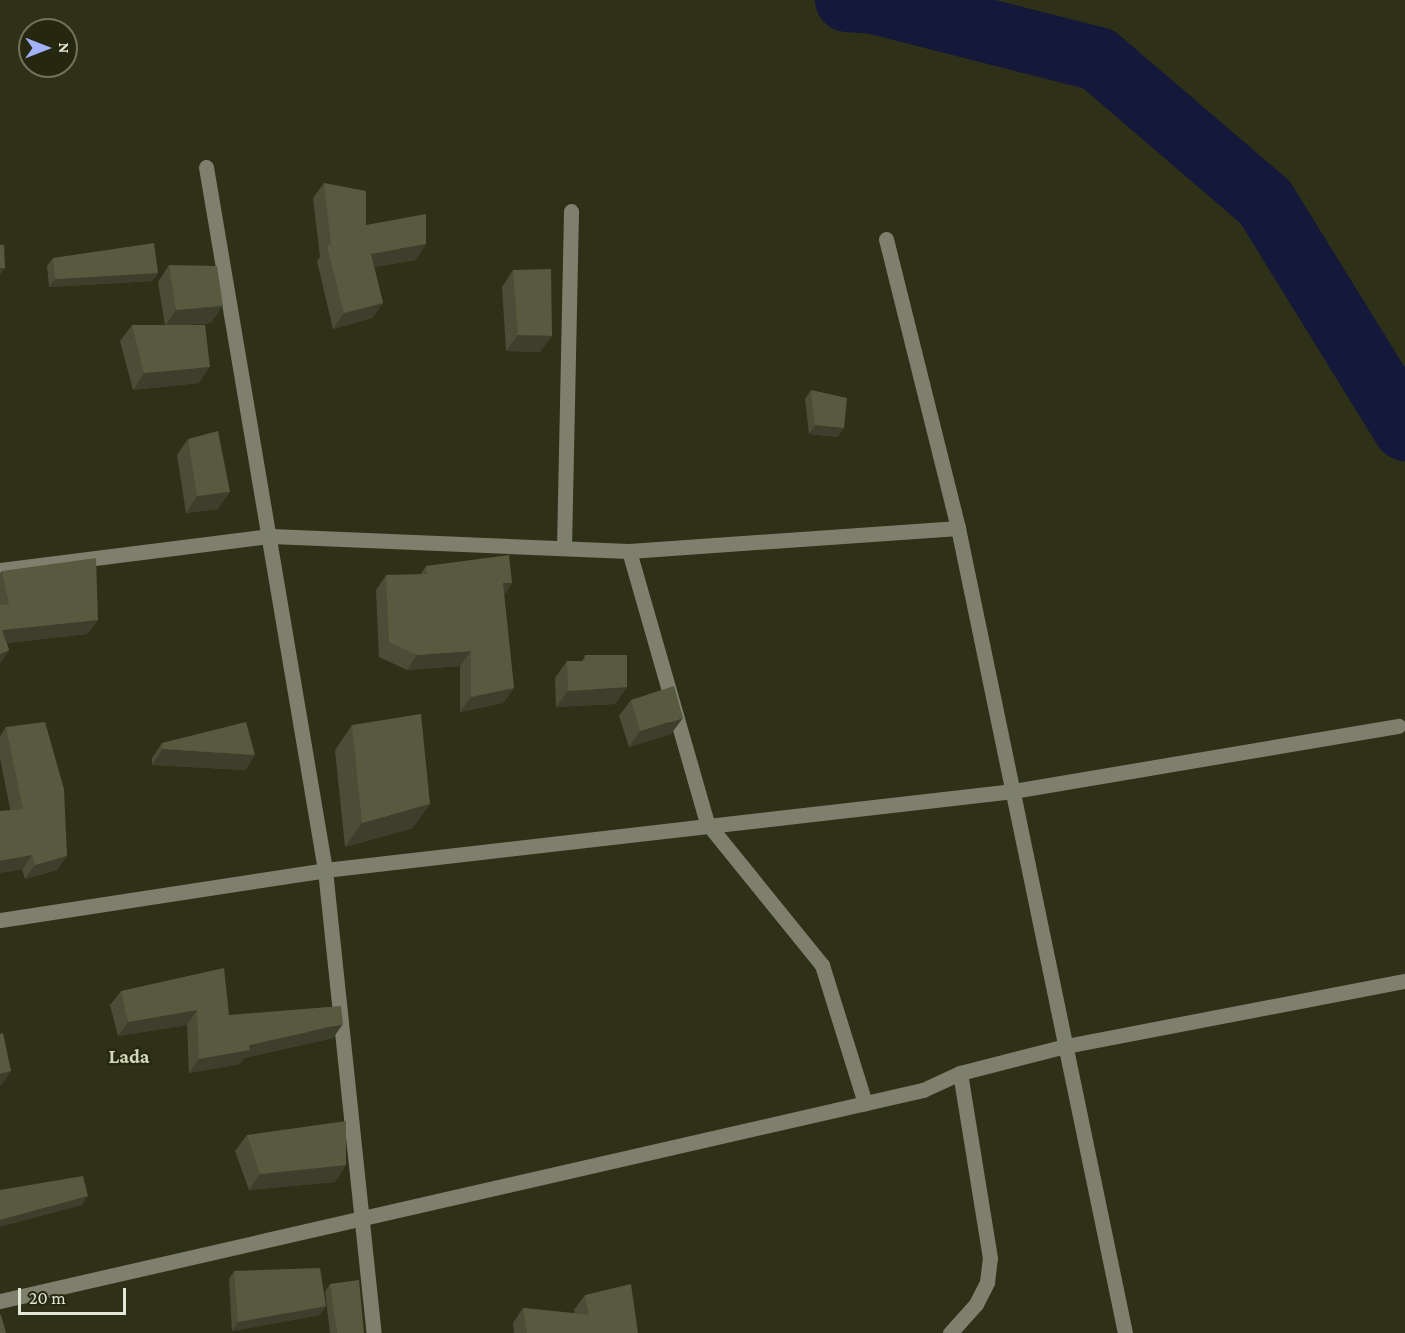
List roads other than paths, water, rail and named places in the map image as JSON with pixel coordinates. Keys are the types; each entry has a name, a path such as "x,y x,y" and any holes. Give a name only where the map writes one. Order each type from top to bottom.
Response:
{"street":[{"path":"206,167 271,536 325,870 374,1333"},
{"path":"564,548 571,211"},
{"path":"886,239 958,528 1125,1333"},
{"path":"0,570 271,536 629,551 958,528"},
{"path":"629,551 707,823 822,965 865,1103"},
{"path":"0,920 325,870 707,823 1012,791 1399,726"},
{"path":"0,1301 363,1221 923,1090 960,1073 1066,1046 1405,981"},
{"path":"950,1333 976,1304 987,1282 990,1258 960,1073"}],"waterway":[{"path":"847,0 874,2 1098,59 1265,202 1405,429"}],"district":[{"name":"Lada","path":"129,1056"}]}
